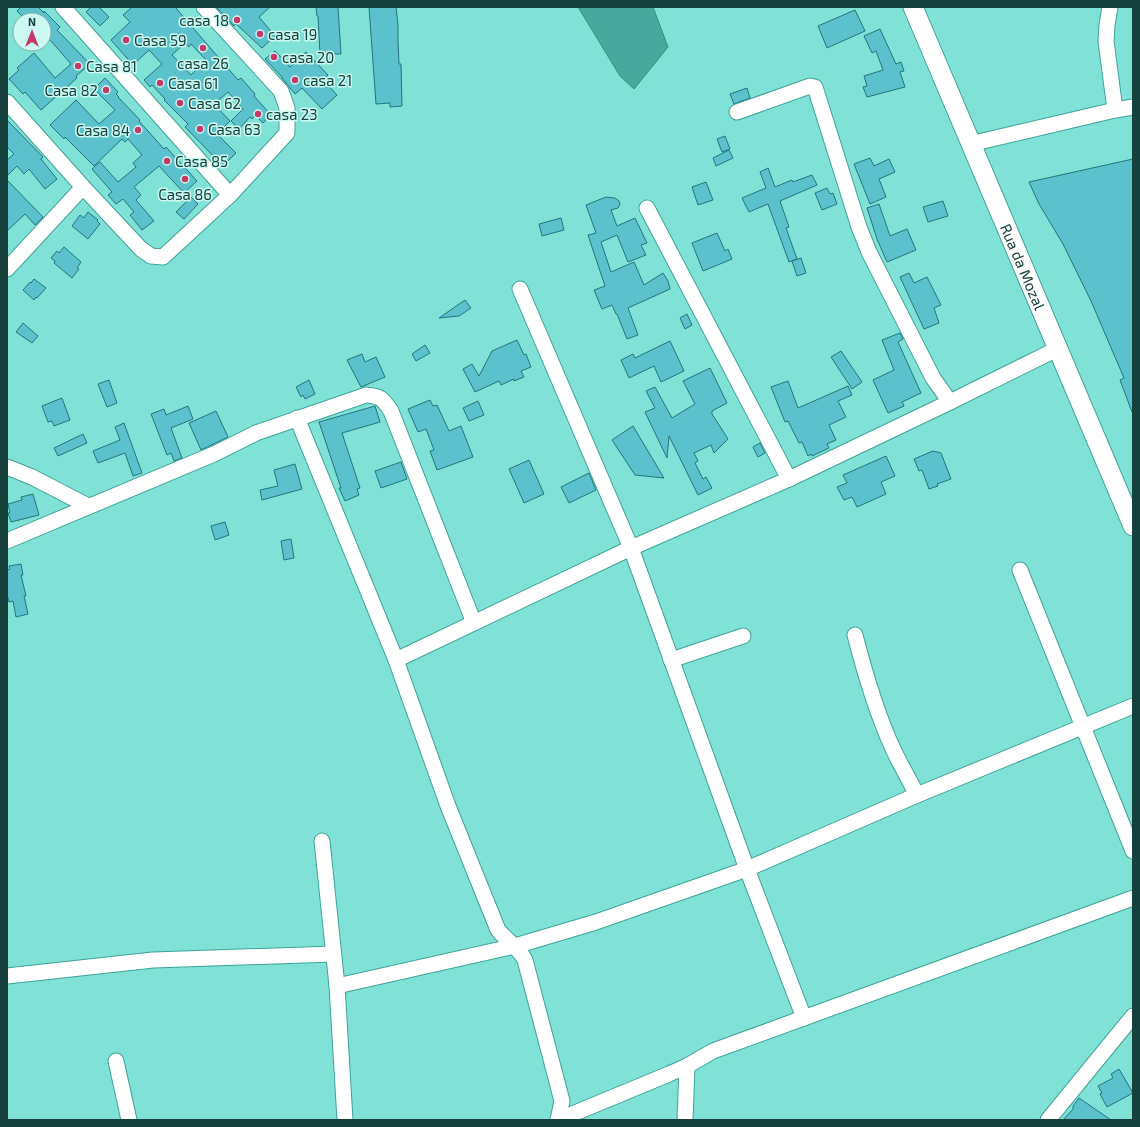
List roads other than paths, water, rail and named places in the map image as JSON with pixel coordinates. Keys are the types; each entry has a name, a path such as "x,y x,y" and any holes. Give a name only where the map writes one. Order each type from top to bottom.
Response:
{"main road":[{"name":"Rua da Mozal","path":"913,7 1133,526"}],"street":[{"path":"63,7 230,195"},
{"path":"7,102 141,249 150,256 163,257 230,195 287,132 288,108 281,91 204,7"},
{"path":"1110,7 1106,41 1115,110"},
{"path":"737,112 810,86 815,87 859,227 869,252 933,378 950,402"},
{"path":"970,144 1133,107"},
{"path":"10,260 83,187"},
{"path":"647,208 789,479"},
{"path":"520,289 630,548 747,869 804,1018"},
{"path":"396,660 630,548 789,479 950,402 1057,348"},
{"path":"7,541 214,454 256,433 366,396 376,396 384,401 391,412 474,623"},
{"path":"297,418 396,660 448,806 498,930 515,946 525,960 562,1101 558,1120 687,1066 713,1051 1133,898"},
{"path":"7,467 32,477 88,506"},
{"path":"1020,570 1133,851"},
{"path":"855,635 868,685 881,721 893,749 917,795"},
{"path":"672,660 743,636"},
{"path":"337,986 515,946 596,922 747,869 917,795 1133,706"},
{"path":"322,841 337,986 345,1120"},
{"path":"7,976 153,960 334,954"},
{"path":"1048,1120 1133,1016"},
{"path":"116,1061 129,1120"},
{"path":"685,1120 687,1066"}],"water":[{"path":"578,7 653,7 668,47 634,89 620,76"}],"place":[{"name":"casa 18","path":"237,20"},
{"name":"casa 19","path":"260,34"},
{"name":"Casa 59","path":"126,40"},
{"name":"casa 26","path":"203,48"},
{"name":"casa 20","path":"274,57"},
{"name":"Casa 81","path":"78,66"},
{"name":"casa 21","path":"295,80"},
{"name":"Casa 61","path":"160,83"},
{"name":"Casa 82","path":"106,90"},
{"name":"Casa 62","path":"180,103"},
{"name":"casa 23","path":"258,114"},
{"name":"Casa 63","path":"200,129"},
{"name":"Casa 84","path":"138,130"},
{"name":"Casa 85","path":"167,161"},
{"name":"Casa 86","path":"185,179"}]}
